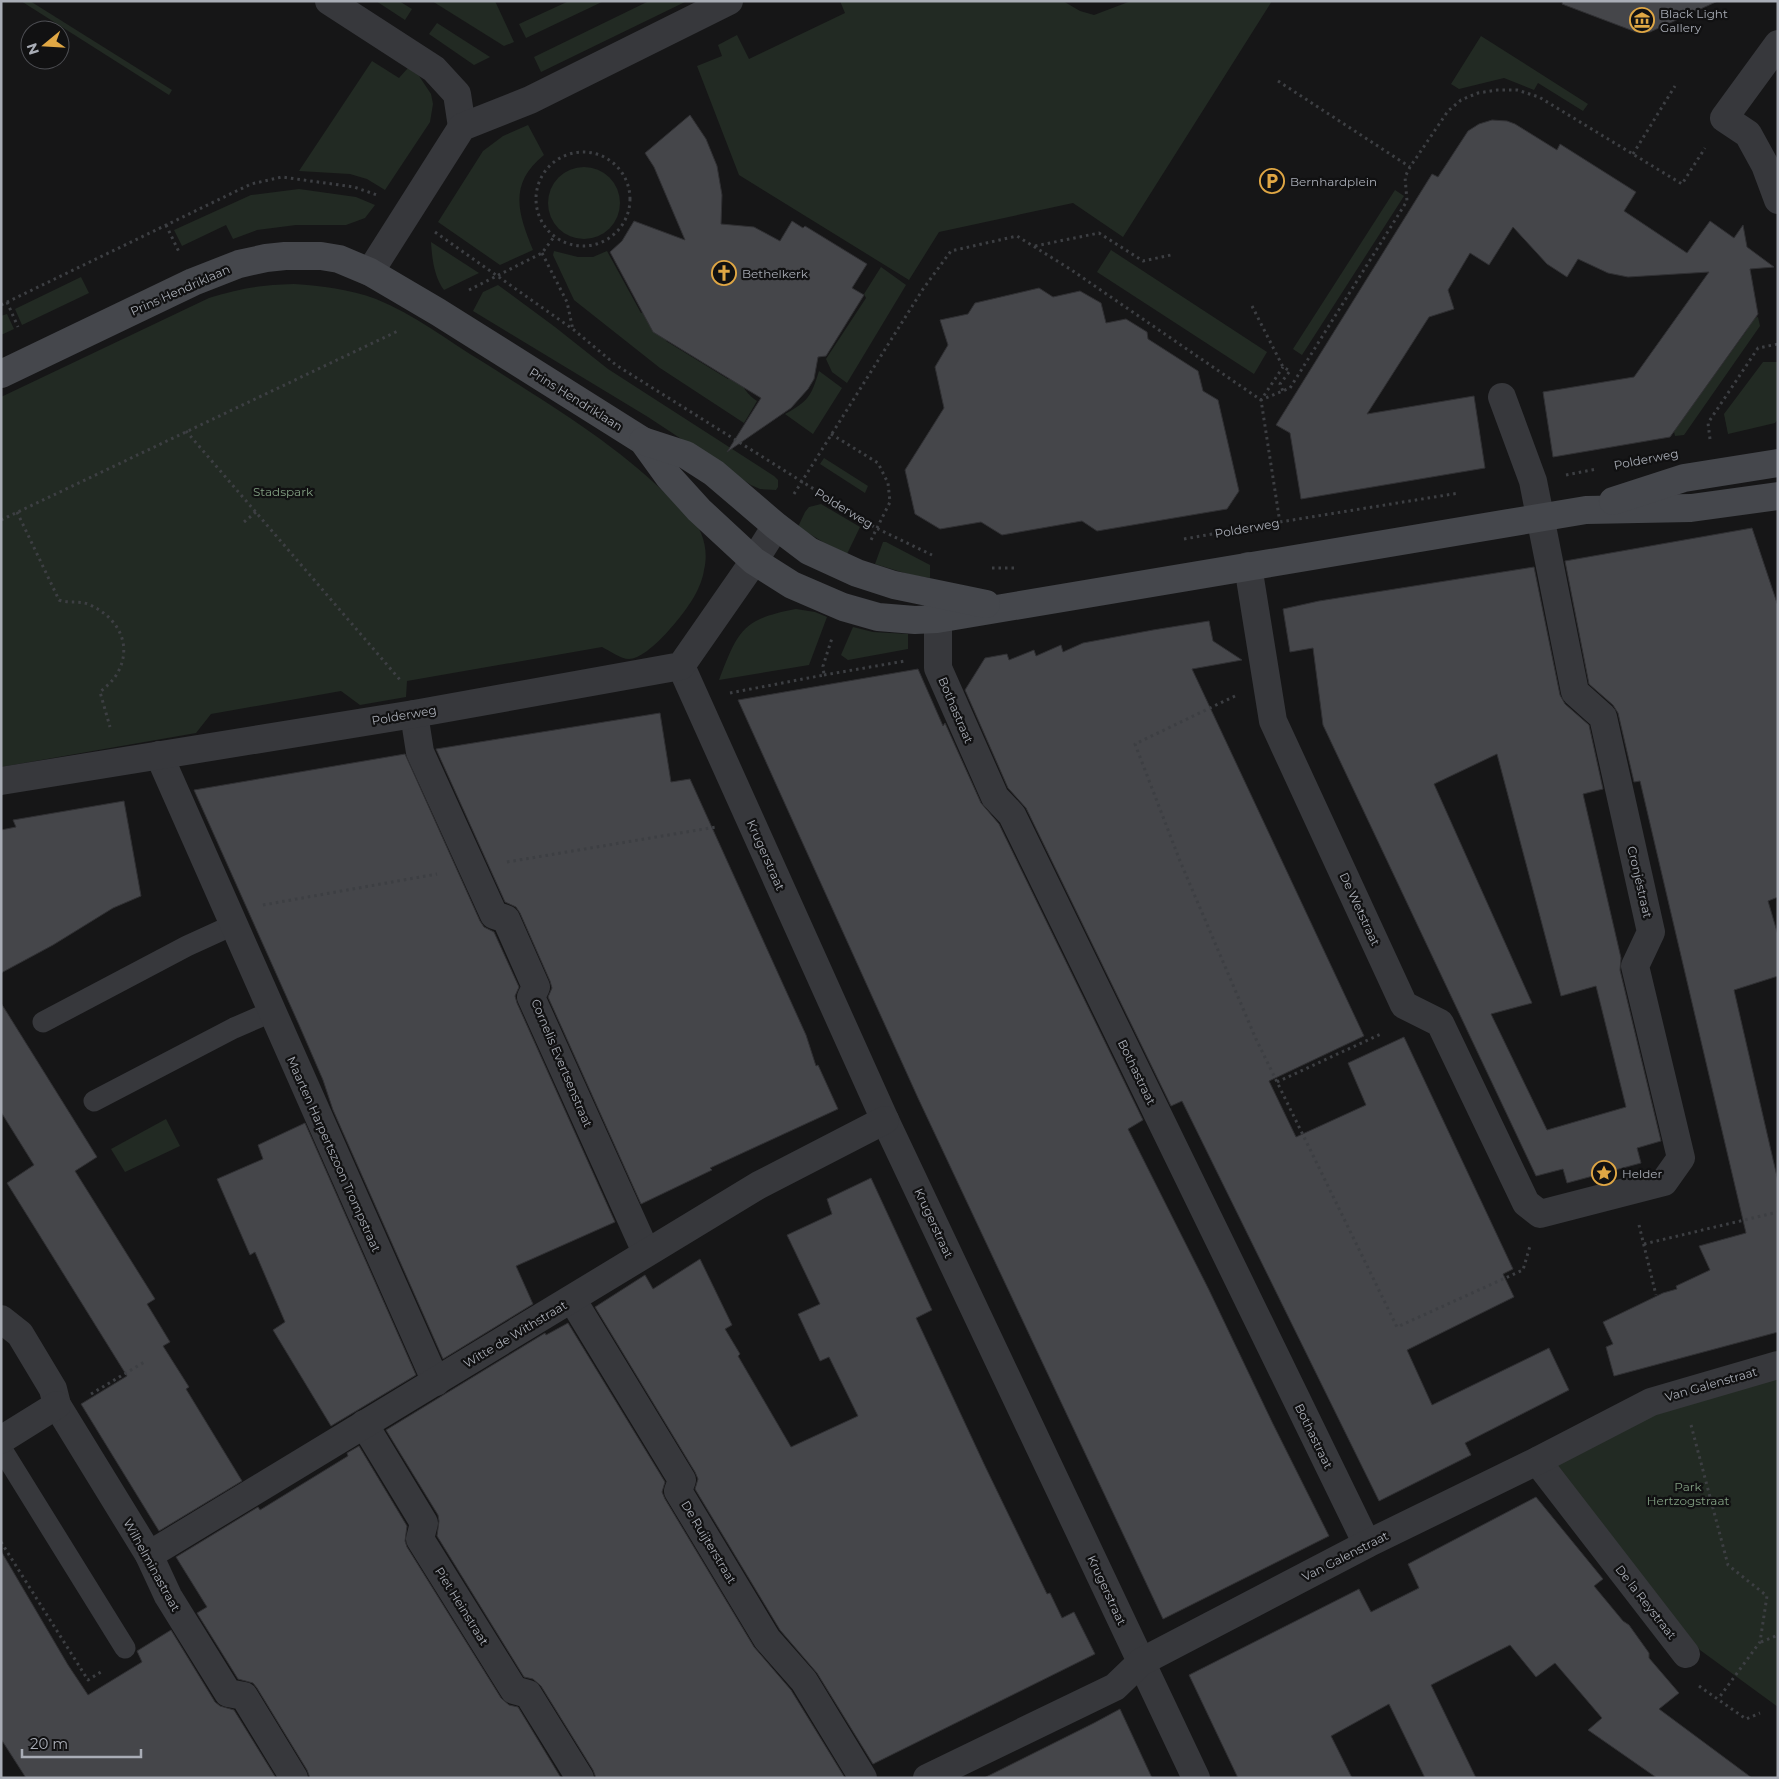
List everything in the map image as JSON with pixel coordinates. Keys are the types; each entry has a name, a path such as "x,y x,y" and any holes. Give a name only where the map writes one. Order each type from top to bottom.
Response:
{"main road":[{"name":"Prins Hendriklaan","path":"1,374 193,282 239,264 285,256 321,256 339,259 370,272 438,312 643,441 669,477 687,497 754,562"},
{"name":"Polderweg","path":"643,441 686,455 714,473 776,526 809,551 857,573 894,585 937,607 1002,607 1586,510 1691,508 1778,496"},
{"name":"Polderweg","path":"1586,510 1684,478 1778,463"},
{"name":"Polderweg","path":"754,562 792,585 843,607 878,617 915,620 937,607"}],"street":[{"path":"329,1 434,69 457,94 462,127"},
{"path":"370,272 462,127 530,100 729,1"},
{"path":"1778,44 1724,118 1748,134 1765,165 1778,200"},
{"path":"1502,397 1533,482 1540,517"},
{"name":"Cronjéstraat","path":"1540,517 1575,692 1603,717 1651,932 1635,966 1681,1158 1664,1182 1540,1214"},
{"path":"680,666 754,562 776,526"},
{"name":"De Wetstraat","path":"1248,566 1273,721 1404,1005 1440,1023 1526,1202 1540,1214"},
{"name":"Bothastraat","path":"937,607 938,668 995,798 1012,816 1366,1544"},
{"name":"Polderweg","path":"1,782 414,714 680,666"},
{"name":"Krugerstraat","path":"680,666 885,1120 1196,1778"},
{"name":"Cornelis Evertsenstraat","path":"414,714 420,752 494,915 506,919 536,987 531,996 646,1252"},
{"name":"Maarten Harpertszoon Trompstraat","path":"159,755 436,1382"},
{"name":"Witte de Withstraat","path":"149,1555 759,1184 885,1120"},
{"name":"De Ruijterstraat","path":"572,1299 682,1480 678,1491 767,1639 804,1680 863,1778"},
{"name":"Wilhelminastraat","path":"1,1319 20,1334 53,1389 59,1409 149,1555 168,1596 228,1693 244,1696 294,1778"},
{"name":"Van Galenstraat","path":"927,1778 1115,1687 1141,1662 1366,1544 1537,1461 1652,1402 1778,1365"},
{"path":"1,1440 59,1409"},
{"name":"Piet Heinstraat","path":"364,1424 424,1523 420,1539 514,1690 528,1694 580,1778"},
{"name":"De la Reystraat","path":"1537,1461 1686,1654"}],"lane":[{"path":"43,1022 187,946 234,926"},
{"path":"94,1101 234,1028 271,1012"},
{"path":"1,1448 125,1648"}],"path":[{"path":"1278,82 1410,167"},
{"path":"1633,154 1675,86"},
{"path":"1261,400 1290,388 1408,201 1405,177 1410,167 1448,111 1461,100 1478,93 1496,90 1517,90 1539,98 1682,184 1724,118"},
{"path":"577,152 593,152 608,158 620,169 628,183 631,199 629,215 621,229 610,239 597,246 582,247 567,244 554,238 544,226 537,212 536,196 539,180 548,167 561,157 577,152"},
{"name":"Polderweg","path":"1,305 251,184 282,177 354,187 381,197 497,274 574,330 616,365 876,528 935,557"},
{"path":"1034,246 1099,233 1143,261 1171,255"},
{"path":"801,482 923,289 950,250 1017,236 1070,269 1261,400"},
{"path":"1,520 460,302 471,288 542,253 554,238"},
{"path":"542,253 566,302 574,330"},
{"path":"1252,306 1283,367 1290,371 1280,384 1283,391"},
{"path":"1711,446 1708,423 1758,348 1778,344"},
{"path":"1283,367 1261,400 1287,560"},
{"path":"186,431 401,682 410,697 414,714"},
{"path":"831,434 878,463 888,483 890,502 876,528 857,573"},
{"name":"Polderweg","path":"1533,482 1598,468"},
{"name":"Polderweg","path":"1175,541 1465,492"},
{"path":"17,512 60,600 88,604 110,616 119,629 124,643 124,656 119,671 100,692 109,726 124,745 126,760"},
{"path":"244,522 256,512"},
{"path":"986,567 1021,567"},
{"path":"824,675 823,666 843,607"},
{"path":"725,700 730,693 938,655"},
{"path":"1267,680 1135,744 1180,861 1256,1039 1397,1327 1523,1270 1540,1214"},
{"path":"234,926 251,907 472,867 751,822"},
{"path":"1277,1082 1423,1014"},
{"path":"1630,1191 1656,1295"},
{"path":"1644,1244 1778,1212"},
{"path":"59,1409 146,1361"},
{"path":"1682,1393 1728,1565 1767,1596 1760,1642 1718,1700"},
{"path":"1760,1642 1778,1635"},
{"path":"1686,1654 1681,1664 1692,1680 1746,1719 1760,1712"}],"green space":[{"path":"21,1 30,1 60,20 51,20"},
{"path":"376,1 399,1 412,9 405,20"},
{"path":"432,1 495,1 514,42 504,46"},
{"path":"569,1 604,1 526,38 519,24"},
{"path":"649,1 687,1 541,72 534,57"},
{"path":"840,1 1063,1 1080,11 1094,15 1131,1 1272,1 1123,237 1073,203 939,232 909,280 739,175 697,66 722,56 718,45 737,35 749,59 845,13"},
{"path":"437,23 490,57 474,65 429,34"},
{"path":"70,26 172,90 169,95 70,32"},
{"path":"1481,36 1588,104 1583,111 1538,83 1534,90 1504,78 1459,89 1451,84"},
{"path":"372,61 399,78 408,68 419,76 431,94 433,104 430,122 385,190 367,179 350,174 299,171"},
{"path":"528,125 544,155 525,177 519,200 523,224 533,250 500,265 438,222 483,151 503,136"},
{"path":"584,167 604,173 614,183 620,203 614,223 604,233 584,239 564,233 554,223 548,203 554,183 564,173"},
{"path":"299,189 356,197 375,205 365,218 346,225 296,225 257,230 233,239 226,225 182,246 174,230 251,195"},
{"path":"1395,190 1404,196 1302,355 1293,349"},
{"path":"431,242 479,273 444,290 436,273"},
{"path":"1111,250 1267,352 1254,374 1097,272"},
{"path":"554,251 578,257 593,257 607,251 641,313 652,307 671,333 666,341 728,379 739,377 746,391 757,401 744,423 660,368 574,300 553,255"},
{"path":"881,267 906,285 847,383 832,372 826,359 866,298 864,294"},
{"path":"81,277 89,293 22,325 15,309"},
{"name":"Stadspark","path":"294,284 346,290 376,299 404,312 555,408 624,457 686,512 701,533 705,547 705,565 701,583 690,603 675,623 656,643 637,657 629,659 602,647 407,681 406,697 360,705 341,691 211,714 196,733 1,767 1,397 209,298 251,288"},
{"path":"498,285 608,369 774,476 778,480 776,490 760,489 751,485 648,417 473,311 483,292"},
{"path":"7,314 14,329 1,335 1,316"},
{"path":"1758,317 1760,326 1684,435 1675,436 1672,423 1681,421 1747,330 1746,319"},
{"path":"1763,362 1778,362 1778,419 1775,423 1728,434 1724,414"},
{"path":"819,371 842,388 813,434 785,414 808,397"},
{"path":"824,458 868,486 865,493 820,464"},
{"path":"821,504 860,527 847,554 798,527 809,507"},
{"path":"883,542 930,565 930,578 911,575 875,564"},
{"path":"796,609 815,612 827,617 809,665 719,680 731,650 744,630 764,617"},
{"path":"853,627 873,632 908,634 908,649 848,660 841,655"},
{"path":"166,1119 180,1146 125,1172 111,1149"},
{"name":"Park Hertzogstraat","path":"1778,1369 1778,1707 1700,1650 1550,1459 1657,1408"}],"building":[{"name":"Black Light Gallery","path":"1563,1 1718,1 1650,32 1636,32 1562,4"},
{"name":"Bethelkerk","path":"690,115 706,139 717,166 722,195 721,224 754,227 780,241 792,221 803,228 805,226 867,264 852,288 864,295 826,356 818,357 814,379 808,389 791,408 727,452 761,398 653,332 610,252 622,241 634,221 685,240 654,167 645,153"},
{"path":"1492,120 1507,121 1515,124 1557,150 1560,144 1636,192 1624,211 1687,253 1710,221 1734,238 1743,225 1747,247 1774,267 1750,269 1758,314 1670,437 1553,457 1543,392 1634,377 1709,272 1628,277 1608,273 1578,259 1567,277 1547,264 1513,227 1489,265 1470,253 1448,290 1454,309 1429,317 1367,414 1474,396 1485,468 1301,499 1290,433 1276,425 1432,174 1438,177 1468,131 1479,124"},
{"path":"1039,288 1053,297 1080,291 1101,303 1106,323 1126,319 1147,332 1148,339 1198,371 1203,391 1218,400 1239,491 1227,509 1097,531 1082,521 1002,535 981,522 940,529 915,514 905,470 944,408 935,367 948,345 940,320 968,314 975,303"},
{"path":"1752,528 1778,606 1778,897 1768,901 1778,935 1778,976 1734,990 1778,1181 1778,1332 1614,1376 1606,1347 1613,1344 1603,1322 1663,1293 1677,1289 1676,1286 1710,1270 1699,1246 1746,1233 1640,781 1634,782 1618,713 1613,705 1589,684 1565,561"},
{"path":"1534,567 1560,695 1565,704 1589,725 1603,789 1583,794 1621,958 1620,970 1661,1141 1637,1148 1641,1163 1567,1183 1563,1169 1536,1176 1323,725 1313,648 1290,652 1283,609 1319,601","holes":["1497,754 1561,996 1596,986 1626,1107 1547,1130 1491,1014 1532,1003 1434,784"]},
{"path":"1209,621 1213,641 1242,660 1192,669 1364,1036 1269,1081 1296,1137 1366,1105 1348,1063 1404,1037 1513,1269 1503,1274 1514,1297 1407,1350 1432,1405 1549,1348 1569,1390 1465,1443 1471,1455 1379,1501 1182,1101 1171,1106 1026,808 1008,788 965,690 985,658 1007,654 1009,660 1034,650 1036,656 1061,645 1063,652 1083,643"},
{"path":"918,669 943,726 945,723 981,803 999,824 1143,1120 1128,1129 1329,1536 1163,1619 918,1098 738,700"},
{"path":"660,713 671,782 690,779 806,1035 816,1066 818,1065 838,1109 710,1168 712,1170 641,1204 548,997 552,988 550,981 520,913 516,907 505,902 436,749"},
{"path":"405,754 480,921 484,927 494,932 519,987 515,996 517,1003 615,1222 516,1266 533,1304 443,1359 333,1110 323,1080 300,1027 194,790"},
{"path":"124,801 141,896 113,908 53,945 1,973 1,830 16,827 13,820"},
{"path":"1,1003 97,1157 75,1171 155,1299 147,1304 170,1342 163,1346 189,1387 186,1389 242,1481 159,1531 81,1404 127,1376 7,1183 34,1165 1,1112"},
{"path":"305,1123 416,1375 331,1426 273,1330 285,1322 255,1252 250,1255 217,1179 263,1159 258,1145"},
{"path":"871,1178 932,1310 916,1318 984,1464 1047,1594 1050,1593 1062,1618 1074,1612 1095,1654 873,1764 817,1673 780,1630 695,1489 698,1479 695,1472 595,1307 645,1275 653,1289 700,1259 732,1325 725,1329 740,1354 738,1356 791,1447 858,1416 829,1357 820,1361 798,1314 820,1304 787,1235 832,1214 827,1199"},
{"path":"568,1323 665,1482 662,1492 665,1499 754,1647 791,1690 845,1778 596,1778 593,1770 541,1686 533,1679 524,1677 437,1536 438,1515 386,1430 545,1333 546,1335"},
{"path":"359,1446 407,1526 405,1541 407,1547 501,1698 509,1705 518,1707 561,1778 310,1778 257,1688 253,1683 238,1679 197,1613 207,1607 176,1557 258,1507 260,1510 348,1456 347,1453"},
{"path":"1536,1497 1603,1579 1594,1586 1623,1621 1629,1625 1649,1653 1649,1658 1679,1693 1659,1709 1752,1778 1657,1778 1588,1730 1602,1718 1555,1663 1536,1677 1510,1645 1431,1685 1476,1778 1425,1778 1389,1704 1331,1736 1352,1778 1238,1778 1189,1675 1359,1589 1371,1612 1419,1588 1408,1564"},
{"path":"1,1551 68,1665 88,1695 142,1662 137,1651 171,1630 215,1702 220,1706 234,1710 276,1778 26,1778 1,1739"},
{"path":"1120,1709 1152,1778 984,1778 1094,1723"}],"place":[{"name":"Black Light Gallery","path":"1642,20"},
{"name":"Bernhardplein","path":"1272,181"},
{"name":"Bethelkerk","path":"724,273"},
{"name":"Helder","path":"1604,1173"}]}
